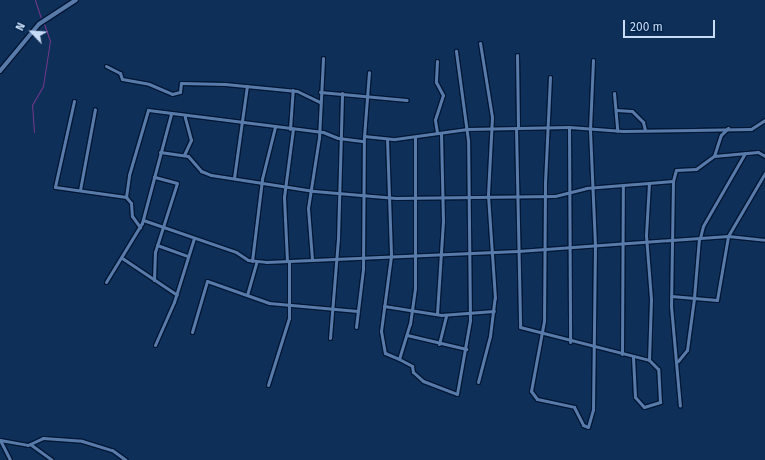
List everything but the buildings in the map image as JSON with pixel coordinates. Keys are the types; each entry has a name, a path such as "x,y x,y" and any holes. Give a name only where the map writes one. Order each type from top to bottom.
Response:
{"street":[{"path":"0,71 39,24 76,0"},
{"path":"478,382 494,311 494,251 488,194 491,128 480,43"},
{"path":"387,139 391,256 381,331 384,352 412,366 413,372 423,381 456,396 466,349 470,311 467,129 462,82 456,69 456,51"},
{"path":"517,55 516,195 519,327 570,342 649,360 658,369 660,402 644,407 635,397 633,357"},
{"path":"312,259 310,191 318,132 323,58"},
{"path":"550,77 544,196 543,333 532,394 537,399 574,407 583,425 588,427 592,415 596,245 595,187 590,129 593,60"},
{"path":"437,61 436,82 443,95 435,120 439,133 442,196 441,253 437,314"},
{"path":"106,66 120,73 122,79 149,84 172,94 180,92 181,83 247,86 293,90 320,102"},
{"path":"356,327 363,258 364,136 366,94 369,72"},
{"path":"234,178 243,123 247,86"},
{"path":"268,385 290,306 285,187 291,129 288,123 293,90"},
{"path":"320,92 366,94 407,100"},
{"path":"614,92 617,131"},
{"path":"330,338 336,258 338,138 342,93"},
{"path":"74,100 55,187 126,197 131,203 132,216 140,227"},
{"path":"80,190 94,109"},
{"path":"616,110 632,112 643,122 645,130"},
{"path":"126,197 148,111 185,117 318,132 338,138 364,141"},
{"path":"106,282 122,258 143,220 171,114"},
{"path":"184,155 191,140 185,117"},
{"path":"364,136 387,139 415,137 420,133 547,125 617,131 722,128 753,129 765,120"},
{"path":"252,261 261,184 277,128 288,123"},
{"path":"569,127 568,194 570,247 570,342"},
{"path":"714,156 722,133 722,128"},
{"path":"722,133 728,128"},
{"path":"399,359 407,335 411,312 417,254 415,137"},
{"path":"160,152 184,155 193,159 205,173 261,184 310,191 363,196 417,197 488,194 544,196 568,194 595,187 673,181"},
{"path":"680,406 678,361 671,296 673,181 675,171 696,169 714,156 759,152 765,156"},
{"path":"678,361 687,350 694,298 699,238 703,226 745,153"},
{"path":"671,296 717,300 728,236 765,172"},
{"path":"154,176 176,182 157,245 154,280"},
{"path":"649,183 647,242 651,299 649,360"},
{"path":"622,354 623,185"},
{"path":"143,220 252,261 288,261 417,254 518,251 728,236 764,240 765,235"},
{"path":"155,345 176,295 187,256 194,238"},
{"path":"157,245 187,256"},
{"path":"122,258 176,295"},
{"path":"247,295 257,261"},
{"path":"192,332 206,282 247,295 290,306 333,307 358,310"},
{"path":"384,306 411,312 446,315 470,311 494,311"},
{"path":"439,344 446,315"},
{"path":"407,335 439,344 466,349"},
{"path":"30,444 43,438 82,441 112,450 126,460"},
{"path":"0,440 30,444 52,460"},
{"path":"0,440 10,460"}],"waterway":[{"path":"35,0 42,21"},
{"path":"34,132 32,105 43,86 50,41 44,24"}]}
